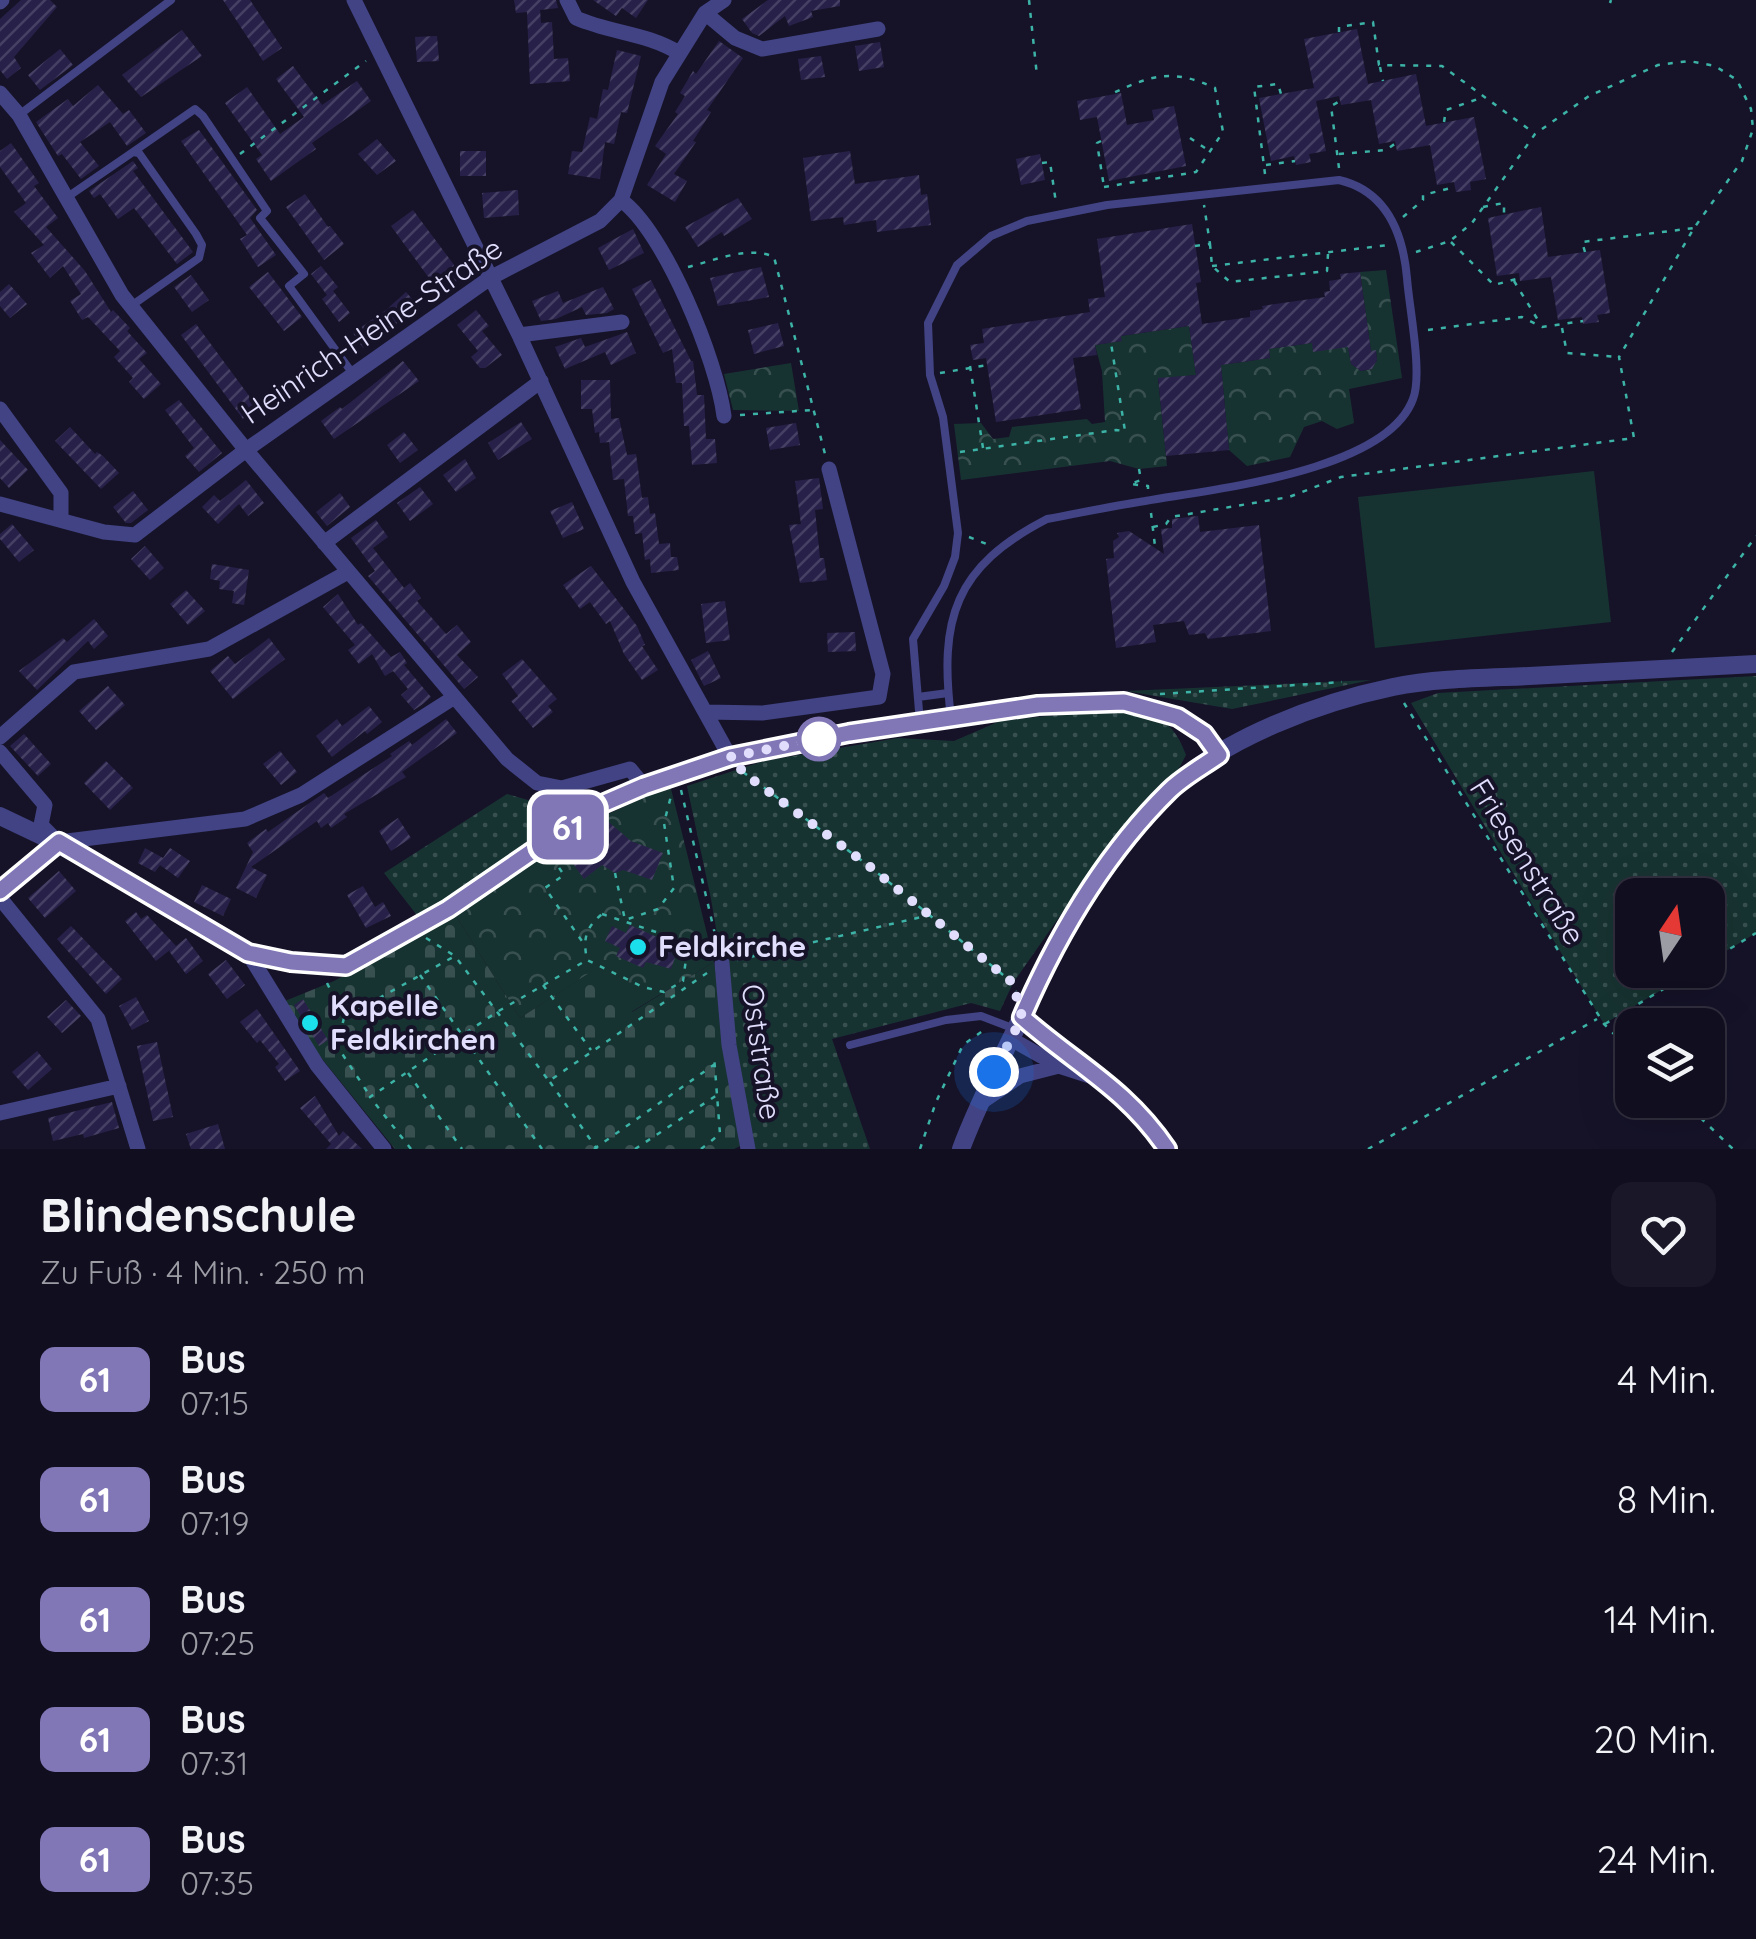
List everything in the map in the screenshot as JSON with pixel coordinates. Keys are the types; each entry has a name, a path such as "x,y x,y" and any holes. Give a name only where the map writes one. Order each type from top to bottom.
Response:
{"street":[{"path":"354,0 519,335 633,582 730,757"},
{"path":"567,0 576,18 659,41 679,54"},
{"path":"724,0 705,14 662,82 621,200 634,210 672,272 712,362 724,416"},
{"path":"705,14 735,38 762,49 878,29"},
{"path":"8,107 131,306 246,450 507,759 538,783 562,788 630,768 644,786"},
{"name":"Heinrich-Heine-Straße","path":"0,504 104,532 135,535 246,450 490,278 600,220 621,200"},
{"path":"519,335 622,322"},
{"path":"324,543 541,381"},
{"path":"0,409 61,493 61,520"},
{"path":"705,712 762,713 879,697 884,674 829,469"},
{"path":"0,736 74,672 208,650 348,572"},
{"path":"961,1149 1012,1027 1056,946 1132,831 1172,788 1219,755 1270,726 1318,706 1396,686 1461,679 1756,664"},
{"path":"138,1149 98,1020 0,894 59,842 245,819 301,795 453,698"},
{"path":"0,816 59,842 248,953 346,966 448,909 600,805 730,757 849,733 1038,705 1124,702 1178,717 1204,734 1219,755"},
{"path":"0,752 45,805 41,825 59,842"},
{"path":"248,953 318,1066 384,1149"},
{"name":"Oststraße","path":"722,963 729,1045 748,1149"},
{"path":"1012,1027 1059,1066 1108,1082"},
{"path":"1012,1027 1108,1082 1147,1121 1167,1149"},
{"path":"977,1106 1020,1076 1059,1066"},
{"path":"0,1114 119,1086"}],"lane":[{"path":"8,107 171,0"},
{"path":"66,198 195,109 267,210 260,218 304,274 289,286 354,374"},
{"path":"131,306 202,252 196,234 139,153 133,152"},
{"path":"920,723 912,640 944,586 955,557 958,533 949,452 930,375 928,323 957,265 991,236 1027,221 1107,205 1339,180 1358,185 1377,197 1392,219 1405,255 1417,385 1408,410 1385,434 1331,460 1256,484 1047,518 1022,532 969,580 952,617 946,655 952,718"},
{"path":"918,697 948,694"},
{"path":"850,1045 946,1020 981,1016 1012,1027"}],"path":[{"path":"1029,0 1037,76"},
{"path":"1339,32 1339,27 1373,22 1383,81"},
{"path":"233,160 380,52"},
{"path":"1152,527 1166,524 1171,517 1289,497 1341,477 1634,438 1620,357 1694,228 1742,161 1753,129 1746,93 1737,80 1715,66 1689,61 1658,65 1589,96 1535,134 1472,223 1450,241 1405,255"},
{"path":"1379,65 1442,66 1535,134"},
{"path":"1101,141 1097,143 1104,187 1196,172 1223,132 1216,88 1194,78 1174,74 1141,80 1109,96"},
{"path":"1194,78 1204,83"},
{"path":"1268,187 1254,87 1278,84 1281,94"},
{"path":"1444,122 1446,110 1483,98"},
{"path":"1339,180 1330,106 1340,101"},
{"path":"1190,138 1210,150"},
{"path":"1338,154 1386,150 1396,143"},
{"path":"1264,166 1295,161"},
{"path":"1042,163 1050,162 1058,215"},
{"path":"1392,219 1404,217 1423,200 1423,195 1455,187"},
{"path":"1202,194 1212,266 1230,282 1327,272 1328,253"},
{"path":"1482,208 1504,203 1504,213"},
{"path":"1585,252 1582,242 1694,228"},
{"path":"1450,241 1494,285 1520,278"},
{"path":"1195,246 1210,244"},
{"path":"1212,266 1400,244"},
{"path":"672,272 744,254 774,257 829,469"},
{"path":"1514,280 1542,327"},
{"path":"1411,332 1522,317 1542,327 1583,321"},
{"path":"1561,326 1567,353 1620,357"},
{"path":"949,452 1126,431 1111,343"},
{"path":"930,375 988,364"},
{"path":"970,366 983,450"},
{"path":"724,416 812,410"},
{"path":"1139,469 1141,480 1130,484 1148,486 1155,546"},
{"path":"958,533 1000,549"},
{"path":"1671,669 1670,654 1756,536"},
{"path":"1124,702 1144,694 1351,681"},
{"name":"Friesenstraße","path":"1396,686 1600,1018 1615,1035"},
{"path":"730,757 745,774 869,866 1013,983 1012,1027 964,1046 936,1102 920,1149"},
{"path":"625,920 658,908 674,888 664,823 677,775"},
{"path":"677,775 722,963"},
{"path":"569,826 580,842 555,862 564,875 545,888 584,944"},
{"path":"615,873 625,920"},
{"path":"602,914 672,938 686,959 683,981 664,992 631,982 587,960 584,944 588,926 602,914"},
{"path":"549,1081 722,963 930,916"},
{"path":"1725,952 1756,933"},
{"path":"420,935 455,956 596,1149 715,1064"},
{"path":"344,1018 455,956"},
{"path":"370,1096 497,1012 587,960"},
{"path":"318,964 344,1018 337,1046 411,1149"},
{"path":"420,975 542,1149"},
{"path":"543,986 592,1052"},
{"path":"1604,1024 1664,988"},
{"path":"1368,1149 1600,1018"},
{"path":"701,1149 720,1134 714,1046"},
{"path":"407,1072 462,1149"},
{"path":"634,1149 717,1095"},
{"path":"1701,1118 1733,1149"}],"green space":[{"path":"1386,270 1402,378 1349,389 1354,423 1337,429 1322,421 1304,427 1290,457 1247,466 1229,450 1221,365 1270,358 1269,349 1312,343 1348,347 1351,364 1361,371 1372,369 1376,351 1371,351 1360,272"},
{"path":"1189,326 1196,375 1158,379 1167,466 1139,469 1110,461 961,480 954,424 981,423 993,439 1009,437 1012,427 1087,419 1092,424 1105,422 1102,371 1095,345 1121,341 1121,336"},
{"path":"791,363 799,411 733,410 724,374"},
{"path":"1594,471 1611,622 1375,648 1358,497"},
{"path":"1756,676 1756,933 1725,952 1725,878 1615,878 1615,988 1665,988 1631,1008 1615,1008 1615,1017 1604,1024 1411,703 1438,693"},
{"path":"1371,680 1232,709 1126,691"},
{"path":"1103,710 1144,715 1164,722 1180,740 1186,755 1178,770 1108,847 1013,983 1000,1011 971,1003 832,1039 870,1149 754,1149 711,899 687,786 764,761 898,738 954,741 1000,721"},
{"path":"670,785 714,962 631,1012 596,969 520,1018 456,916 589,823"},
{"path":"507,794 573,813 420,919 384,873"},
{"path":"456,916 520,1018 597,968 632,1012 714,962 740,1146 395,1149 319,1055 285,1001 334,981"}],"building":[{"path":"21,0 50,0 57,7 14,57 21,68 7,79 0,70 0,19"},
{"path":"223,0 250,0 282,48 263,61"},
{"path":"514,0 556,0 558,8 540,10 541,23 552,22 554,59 568,58 570,81 530,84 527,12 516,13"},
{"path":"593,0 648,0 636,18 622,8 616,16"},
{"path":"768,0 840,0 840,6 811,11 813,17 789,26 785,16 759,36 742,19"},
{"path":"1357,29 1368,84 1416,74 1426,126 1474,117 1486,179 1470,182 1471,190 1456,192 1454,182 1437,185 1430,145 1397,151 1395,141 1379,144 1371,100 1341,105 1339,96 1316,101 1326,151 1309,154 1311,162 1296,165 1294,156 1271,161 1259,98 1314,88 1304,39"},
{"path":"182,30 202,56 141,97 122,75"},
{"path":"437,36 439,61 417,62 415,37"},
{"path":"719,41 743,58 707,110 711,112 693,141 696,142 674,174 687,181 675,202 647,185 666,154 655,146 678,114 675,112 685,96 680,93 693,71 696,74"},
{"path":"880,42 884,67 859,71 855,46"},
{"path":"60,49 73,65 40,90 28,75"},
{"path":"617,50 641,56 627,113 621,112 614,144 605,142 600,179 568,174 572,151 582,152 590,117 597,119"},
{"path":"821,56 825,77 801,80 798,59"},
{"path":"293,66 322,105 357,81 371,101 312,143 316,149 271,181 256,159 262,155 225,103 247,87 280,134 304,117 276,79"},
{"path":"98,85 123,114 129,110 146,133 127,146 110,122 80,142 99,166 81,179 62,154 58,156 36,122 68,99 73,106"},
{"path":"1121,93 1127,125 1154,120 1152,110 1174,106 1186,166 1109,181 1097,117 1080,120 1077,101"},
{"path":"199,130 257,210 250,218 276,255 258,267 240,239 247,235 181,141"},
{"path":"377,139 396,161 377,175 358,154"},
{"path":"11,143 39,183 34,186 58,218 46,227 147,353 139,359 161,384 144,399 129,382 133,378 114,357 120,351 88,317 82,320 70,301 81,294 63,266 50,278 31,253 44,245 14,212 26,203 0,167 0,151"},
{"path":"460,151 486,151 486,176 460,176"},
{"path":"850,151 855,184 919,175 921,195 927,194 931,225 877,232 876,220 844,225 843,217 811,221 803,158"},
{"path":"1040,154 1045,180 1021,185 1016,159"},
{"path":"133,161 138,168 133,171 193,252 177,264 134,208 118,219 100,194 94,198 89,191"},
{"path":"518,190 519,215 484,218 482,193"},
{"path":"305,194 344,244 324,260 286,207"},
{"path":"738,198 752,219 698,247 685,227"},
{"path":"1541,207 1548,257 1600,250 1610,313 1597,315 1599,322 1583,324 1582,317 1558,320 1551,277 1520,281 1519,273 1497,276 1488,218"},
{"path":"413,210 463,277 440,293 391,226"},
{"path":"1192,224 1201,282 1196,283 1202,324 1250,317 1250,311 1263,309 1262,306 1325,297 1324,292 1330,291 1329,281 1341,279 1340,274 1360,272 1371,351 1376,350 1377,360 1372,369 1361,371 1351,364 1348,347 1313,352 1312,343 1269,349 1270,358 1221,365 1229,450 1166,456 1158,378 1196,375 1189,326 1121,336 1122,341 1095,345 1097,355 1073,358 1081,409 996,422 986,358 973,360 970,345 984,343 982,329 1090,312 1088,299 1105,297 1097,239"},
{"path":"633,229 644,253 609,270 598,248"},
{"path":"321,266 338,287 333,291 350,313 339,322 322,299 327,295 311,274"},
{"path":"761,267 769,297 718,306 710,278"},
{"path":"268,272 302,317 284,331 249,287"},
{"path":"191,275 209,300 192,312 174,287"},
{"path":"651,280 693,361 697,395 704,395 706,439 715,439 717,463 692,465 689,426 684,426 682,383 676,383 672,349 663,353 632,289"},
{"path":"9,284 27,304 10,318 0,306 0,292"},
{"path":"603,287 614,309 607,313 586,315 582,307 541,321 532,301 558,291 563,303"},
{"path":"406,292 419,307 363,348 353,333"},
{"path":"476,310 489,326 482,331 502,355 485,368 480,368 471,357 478,351 457,325"},
{"path":"778,323 784,346 754,354 748,330"},
{"path":"196,324 258,408 243,419 181,335"},
{"path":"627,332 636,353 611,365 605,352 565,369 555,347 581,338 585,347"},
{"path":"403,361 419,381 334,439 321,421"},
{"path":"581,380 610,380 611,419 619,418 627,455 636,454 642,498 648,497 650,514 655,513 659,544 670,543 671,557 677,557 679,570 651,573 642,533 635,534 633,516 628,516 624,479 613,480 609,442 600,443 592,409 581,409"},
{"path":"179,400 222,453 199,472 185,456 194,448 165,410"},
{"path":"521,422 532,439 498,460 488,443"},
{"path":"796,423 800,445 770,450 766,428"},
{"path":"70,427 119,473 101,489 55,441"},
{"path":"404,432 418,450 400,463 387,445"},
{"path":"0,440 28,470 9,488 0,478"},
{"path":"465,459 476,478 456,492 443,475"},
{"path":"819,478 823,509 815,510 820,558 824,558 827,580 800,583 789,525 801,524 795,481"},
{"path":"246,480 264,503 248,516 239,504 218,524 202,507 214,495 220,501"},
{"path":"420,487 433,504 410,521 397,503"},
{"path":"133,491 148,510 126,523 113,507"},
{"path":"340,493 350,507 327,526 316,512"},
{"path":"572,502 584,529 563,538 550,511"},
{"path":"1198,516 1200,532 1259,525 1271,631 1208,639 1205,633 1189,635 1184,621 1153,625 1156,642 1116,648 1106,559 1114,558 1113,541 1119,537 1117,533 1129,531 1164,554 1161,529 1172,528 1172,519"},
{"path":"376,520 388,537 373,548 404,588 410,583 421,598 417,601 446,634 457,625 471,642 457,655 478,677 464,689 368,576 375,571 351,538"},
{"path":"12,524 34,550 19,562 0,539 0,534"},
{"path":"145,546 164,568 150,580 131,559"},
{"path":"212,564 249,570 244,605 232,603 234,591 219,589 220,581 210,579"},
{"path":"591,566 637,626 645,645 642,646 658,670 642,680 624,654 610,621 606,624 590,602 580,609 563,585"},
{"path":"186,590 205,611 188,625 170,604"},
{"path":"338,594 358,625 361,623 391,657 400,652 407,663 404,665 431,697 423,704 414,710 401,695 408,689 393,671 385,676 372,654 359,664 348,650 355,645 323,607"},
{"path":"725,601 730,640 706,643 701,604"},
{"path":"94,619 108,636 94,649 88,641 37,690 19,671 63,638 67,642"},
{"path":"855,632 856,651 828,652 827,633"},
{"path":"269,638 285,659 233,699 210,671 228,656 235,664"},
{"path":"708,651 721,678 704,686 691,660"},
{"path":"522,659 557,699 548,706 553,712 533,728 511,701 518,696 502,674"},
{"path":"108,686 125,705 96,730 79,711"},
{"path":"369,706 382,722 332,757 316,736 337,719 342,726"},
{"path":"446,719 457,733 402,772 406,777 344,814 347,817 331,828 328,823 321,828 317,821 251,867 267,875 256,898 236,888 253,852 247,843 324,793 328,798"},
{"path":"24,734 51,764 38,776 10,746"},
{"path":"280,751 297,772 281,785 263,764"},
{"path":"106,761 133,788 110,810 84,783"},
{"path":"398,818 411,838 391,851 379,831"},
{"path":"604,818 631,841 663,853 652,880 623,870 615,873 602,865 584,879 569,858 590,842 584,833"},
{"path":"145,848 163,858 170,848 190,861 178,878 160,865 155,872 138,863"},
{"path":"59,871 76,891 45,918 28,898"},
{"path":"202,885 231,899 223,916 194,902"},
{"path":"363,886 375,907 383,902 391,916 366,928 347,895"},
{"path":"136,912 141,919 147,915 176,946 186,938 203,961 186,974 171,949 156,961 125,921"},
{"name":"Feldkirche","path":"630,925 659,938 656,945 675,958 671,969 646,962 643,968 616,956 620,948 605,941 612,926 626,933"},
{"path":"71,926 122,979 106,994 57,939"},
{"path":"226,960 245,985 227,999 208,974"},
{"path":"136,997 149,1021 132,1030 119,1006"},
{"name":"Kapelle Feldkirchen","path":"303,999 328,1040 319,1046 294,1005"},
{"path":"66,1000 81,1016 62,1033 47,1017"},
{"path":"257,1009 300,1071 285,1081 275,1067 279,1064 240,1022"},
{"path":"157,1042 173,1117 153,1121 137,1046"},
{"path":"37,1051 52,1069 28,1090 12,1072"},
{"path":"315,1096 339,1136 343,1131 362,1149 326,1149 331,1144 300,1108"},
{"path":"112,1102 119,1128 84,1138 83,1134 53,1141 48,1118"},
{"path":"218,1124 225,1149 191,1149 186,1134"}],"bus line":[{"name":"61","path":"0,891 59,842 248,953 291,962 346,966 448,909 600,805 644,786 730,757 849,733 1038,705 1124,702 1178,717 1204,734 1219,755 1172,788 1132,831 1056,946 1022,1017 1108,1082 1147,1121 1167,1149"}],"place":[{"name":"Feldkirche","path":"638,947"},
{"name":"Kapelle Feldkirchen","path":"310,1023"}],"route":[{"path":"819,739 828,737 730,757 745,774 869,866 1013,983 1022,1017 994,1072"}]}
